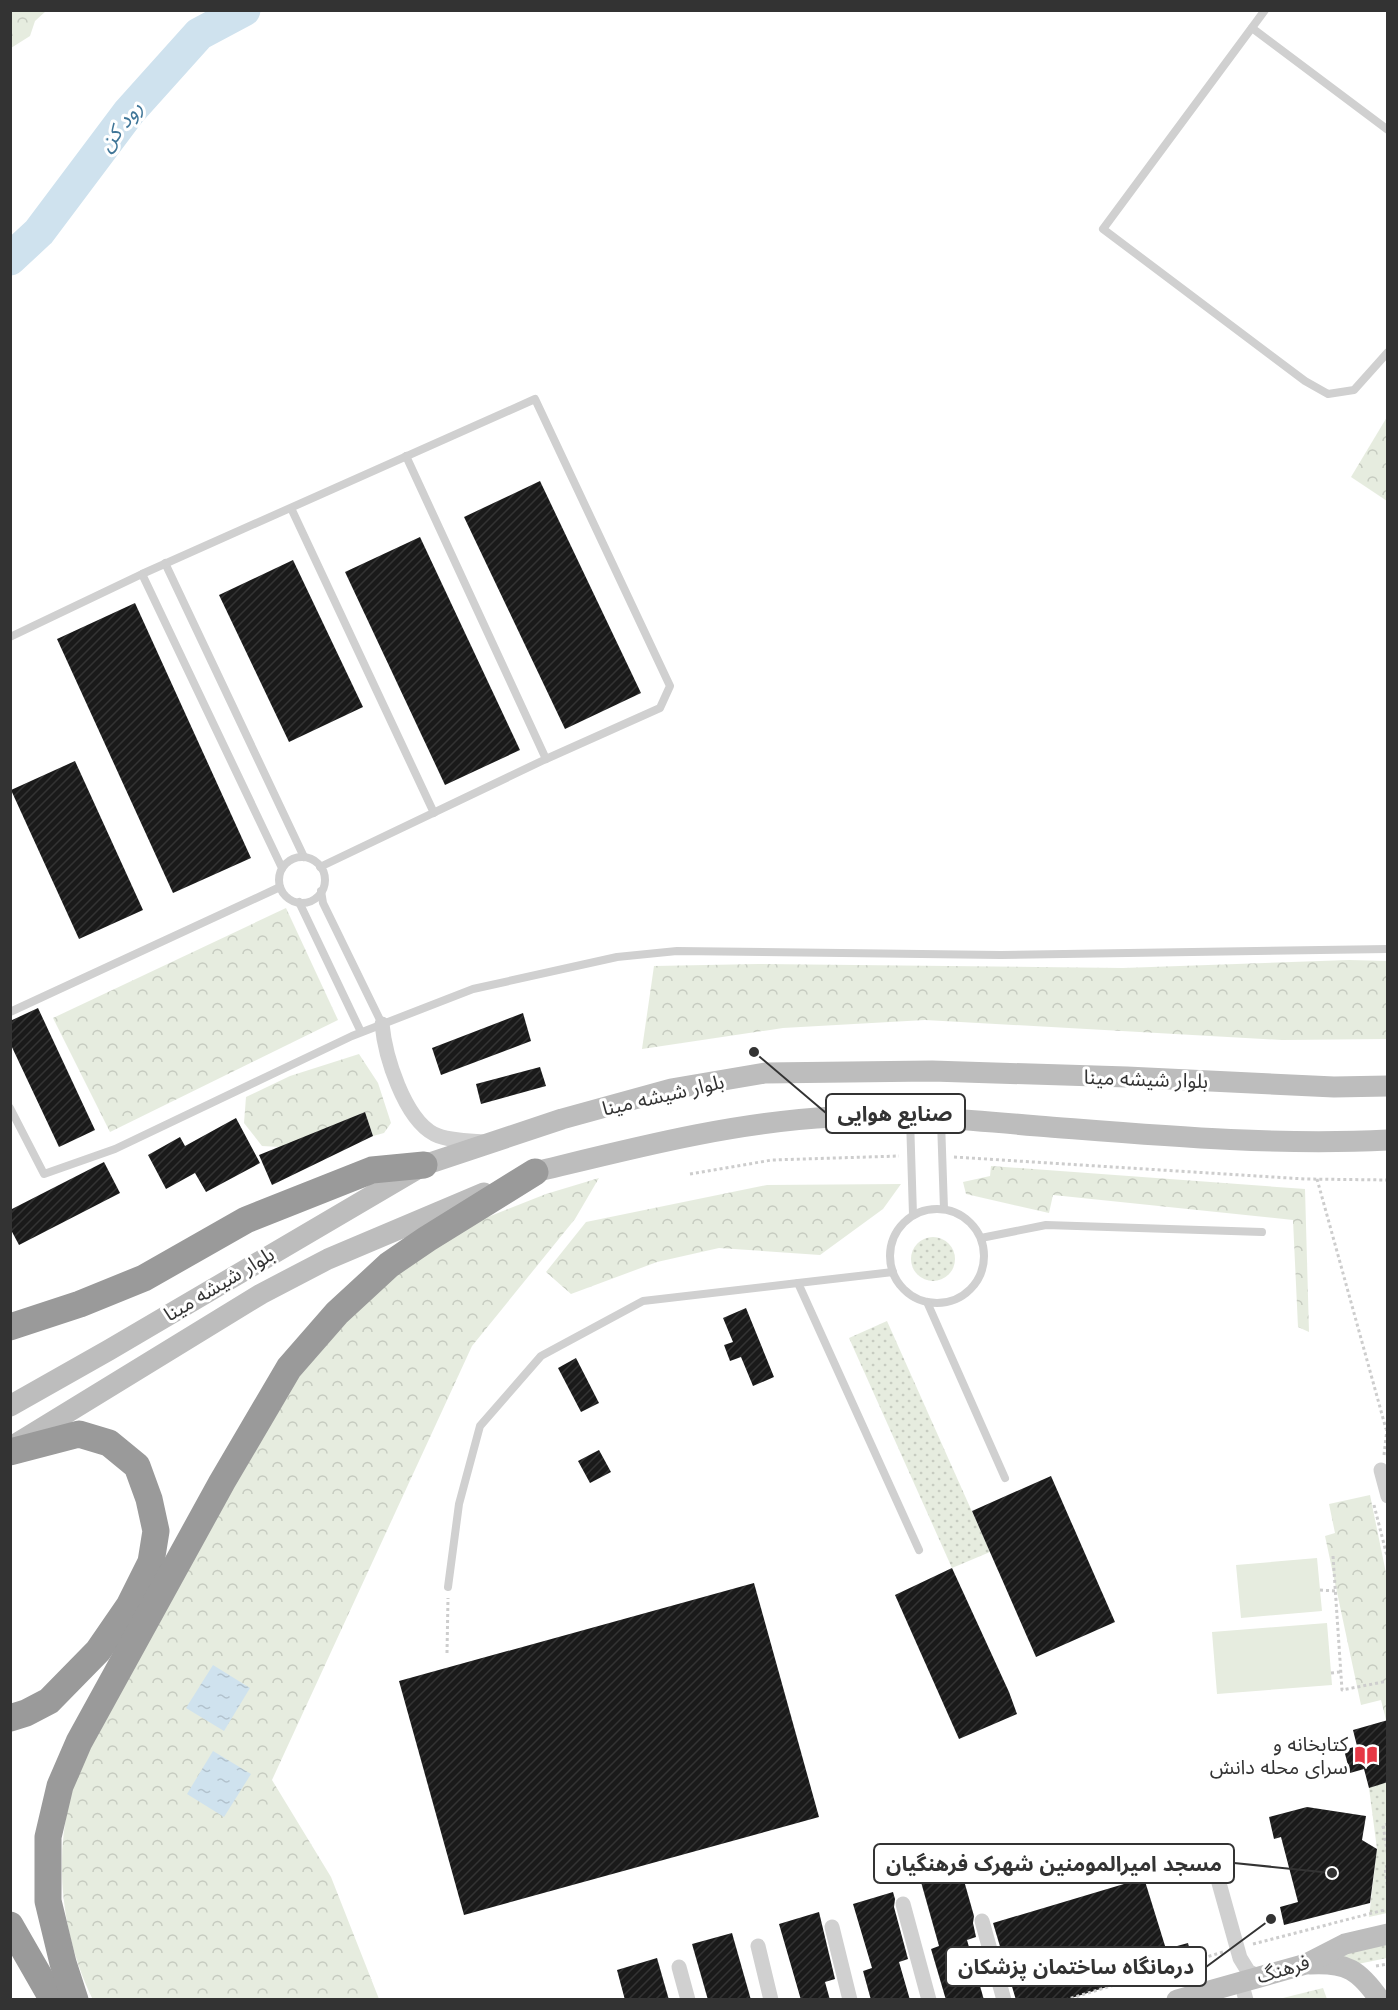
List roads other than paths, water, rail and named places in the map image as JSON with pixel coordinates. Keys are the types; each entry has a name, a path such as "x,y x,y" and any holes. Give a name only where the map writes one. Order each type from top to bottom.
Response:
{"highway":[{"path":"10,1327 80,1304 144,1278 246,1220 372,1170 424,1165"},
{"path":"75,2000 63,1963 48,1901 48,1837 60,1786 79,1742 222,1482 289,1368 337,1313 398,1259 536,1172"},
{"path":"10,1450 80,1434 109,1443 137,1466 149,1499 156,1531 151,1562 129,1606 98,1651 49,1701 26,1713 10,1718"},
{"path":"10,1925 53,2000"}],"main road":[{"name":"بلوار شیشه مینا","path":"10,1406 424,1165 562,1119 671,1089 765,1073 932,1071 1127,1077 1334,1088 1388,1086"},
{"name":"بلوار شیشه مینا","path":"10,1450 261,1294 328,1259 402,1226 536,1172 639,1146 745,1125 834,1117 941,1118 1140,1134 1327,1143 1388,1140"},
{"name":"فرهنگ","path":"1177,2000 1249,1986 1306,1964 1345,1944 1388,1934"},
{"path":"1306,1964 1328,1963 1350,1968 1368,1983 1380,2000"}],"street":[{"path":"382,1024 384,1045 409,1111 434,1133 462,1140 493,1142"},
{"path":"1381,1470 1381,1500"},
{"path":"1212,1858 1240,1958 1248,1971 1249,1986"},
{"path":"903,1904 928,2000"},
{"path":"982,1920 1004,2000"},
{"path":"832,1927 850,2000"},
{"path":"758,1946 771,2000"},
{"path":"679,1967 688,2000"}],"lane":[{"path":"1265,10 1103,229 1305,381 1328,394 1354,390 1388,352"},
{"path":"1252,28 1388,130"},
{"path":"10,637 165,563 535,399 670,686 660,708 546,759 320,867"},
{"path":"406,456 546,759"},
{"path":"291,508 434,813"},
{"path":"165,563 304,857"},
{"path":"142,574 282,868"},
{"path":"321,891 312,900 299,902 287,898 280,887 279,874 291,859 304,857 320,867 324,879 321,891 323,903 382,1024"},
{"path":"10,1012 280,887"},
{"path":"299,902 361,1032"},
{"path":"10,1108 44,1174 115,1149 361,1032 473,989 617,957 677,951 1001,955 1388,949"},
{"path":"910,1117 913,1215"},
{"path":"941,1118 944,1209"},
{"path":"944,1209 959,1214 972,1224 981,1238 984,1254 977,1281 967,1292 941,1303 927,1302 914,1297 902,1286 893,1272 890,1256 892,1240 900,1226 913,1215 928,1210 944,1209"},
{"path":"981,1238 1046,1225 1262,1232"},
{"path":"448,1587 459,1504 480,1426 542,1356 643,1300 893,1272"},
{"path":"798,1283 919,1550"},
{"path":"927,1302 1005,1478"}],"water":[{"path":"213,1665 250,1688 224,1731 186,1708"},
{"path":"213,1751 251,1774 224,1817 187,1794"}],"waterway":[{"name":"رود کن","path":"10,259 39,232 129,112 199,34 244,10"}],"place":[{"name":"صنایع هوایی","path":"754,1052"},
{"name":"کتابخانه و سرای محله دانش","path":"1366,1755"},
{"name":"مسجد امیرالمومنین شهرک فرهنگیان","path":"1332,1873"},
{"name":"درمانگاه ساختمان پزشکان","path":"1271,1919"}]}
